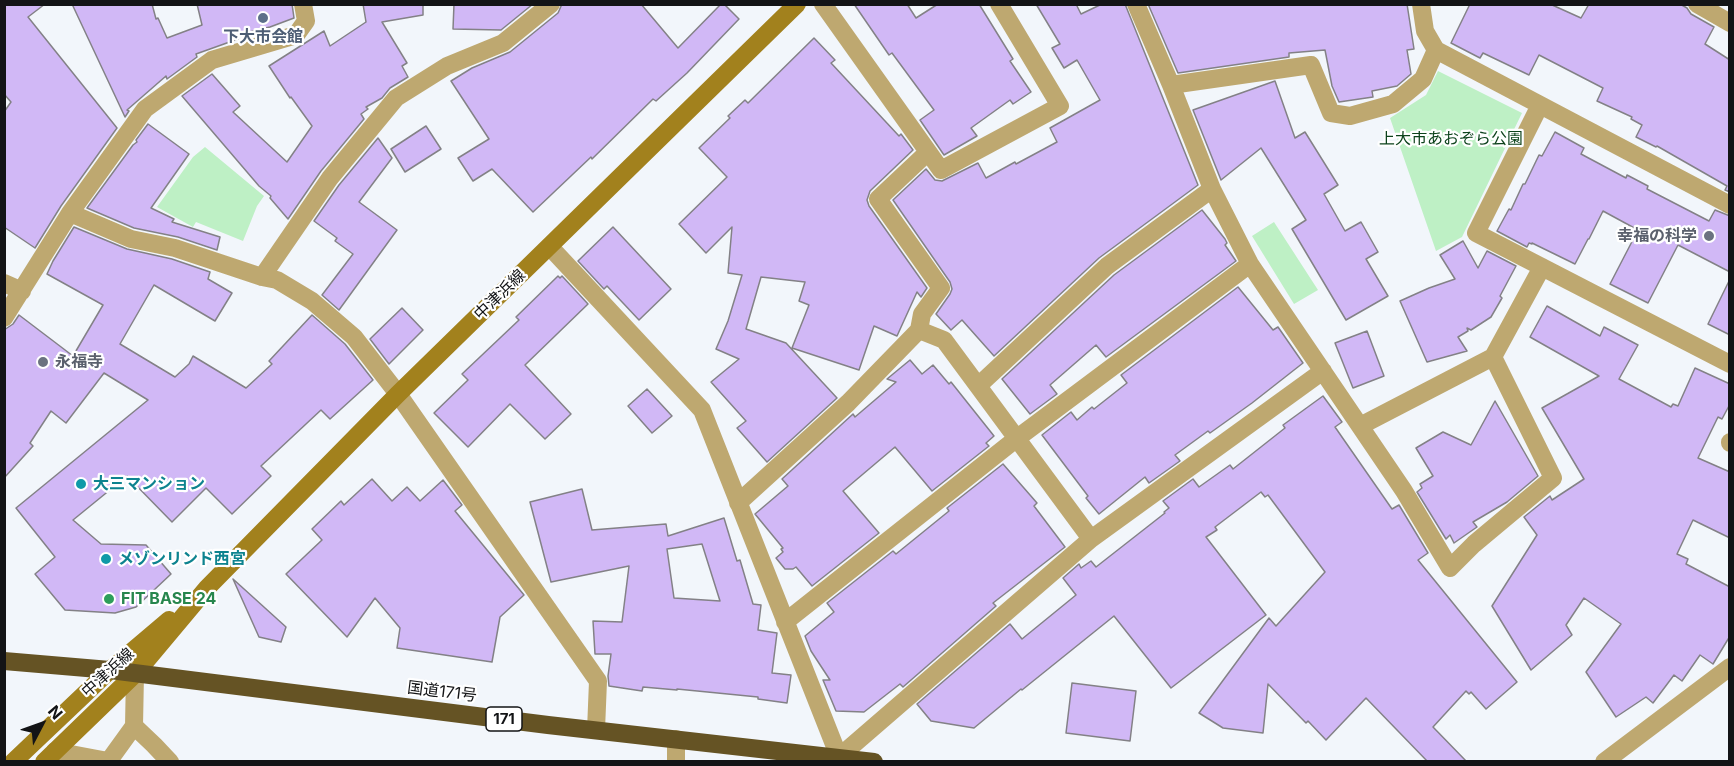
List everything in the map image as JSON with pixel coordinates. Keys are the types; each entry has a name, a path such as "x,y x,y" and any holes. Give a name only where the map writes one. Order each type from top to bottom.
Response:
{"highway":[{"name":"国道171号","path":"4,661 110,670 874,762"}],"street":[{"path":"4,318 70,213 146,110 212,60 296,35 306,21 303,4"},
{"path":"262,277 330,178 396,98 447,66 503,43 551,4"},
{"name":"中津浜線","path":"50,756 135,674 207,588 398,394 797,4"},
{"path":"823,4 941,170 1060,106 999,4"},
{"path":"1136,4 1212,189 1250,264 1404,491 1450,568 1474,544 1553,478 1493,357"},
{"path":"1421,4 1425,30 1436,50 1730,205"},
{"path":"1697,4 1730,23"},
{"path":"1171,85 1311,65 1331,113 1350,116 1393,104 1423,79 1436,50"},
{"path":"1540,105 1476,233 1730,364"},
{"path":"738,503 848,403 919,330 922,314 941,288 878,199 928,152"},
{"path":"978,386 1107,266 1212,189"},
{"path":"70,213 131,239 175,248 277,280 312,301 354,337 398,394 598,681 596,730"},
{"path":"550,247 702,410 839,757 1091,539 1323,371"},
{"path":"785,622 1017,440 1250,264"},
{"path":"1360,426 1493,357 1542,267"},
{"path":"4,283 22,291"},
{"path":"919,330 944,340 1091,539"},
{"name":"中津浜線","path":"13,762 110,670 207,588"},
{"path":"1604,762 1730,668"},
{"path":"50,756 108,761 134,726 135,674"},
{"path":"134,726 170,762"},
{"path":"676,739 676,762"}],"green space":[{"name":"上大市あおぞら公園","path":"1438,71 1522,113 1462,237 1436,251 1390,118 1426,95"},
{"path":"205,147 264,196 257,206 243,241 196,222 193,227 157,207 193,157"},
{"path":"1274,222 1318,290 1294,304 1252,236"}],"building":[{"path":"4,4 45,4 28,17 117,128 61,206 35,248 4,227 4,112 11,102 4,94"},
{"path":"72,4 152,4 156,19 158,18 167,38 202,25 197,4 292,4 294,18 270,27 236,35 238,39 196,54 197,57 167,79 166,76 127,110 129,111 125,117"},
{"path":"363,4 423,4 423,15 382,22 407,63 402,66 408,77 390,88 382,98 366,107 368,109 361,114 364,119 321,171 288,219 270,198 271,196 259,186 182,96 212,74 240,106 233,112 287,162 312,126 269,66 324,31 330,46 366,22"},
{"path":"454,4 533,4 501,30 453,29"},
{"path":"562,4 641,4 678,48 721,4 724,4 739,19 687,73 656,101 653,99 592,159 591,157 533,212 492,169 473,181 458,158 489,139 451,81 472,68 510,52 558,13"},
{"path":"854,4 907,4 916,18 938,4 979,4 1013,59 1010,61 1031,92 1013,104 1010,100 971,128 977,136 944,155 920,120 934,110 892,53 889,55"},
{"path":"1036,4 1076,4 1081,14 1102,4 1125,4 1198,185 1099,258 994,356 962,320 951,330 936,314 950,294 952,289 950,282 893,200 926,169 935,180 942,181 978,163 986,178 1015,162 1016,164 1057,142 1050,128 1100,100 1077,60 1064,68 1052,48 1060,44"},
{"path":"1148,4 1407,4 1414,49 1407,50 1411,74 1397,86 1372,91 1373,97 1339,102 1332,86 1325,50 1289,53 1289,57 1178,73"},
{"path":"1470,4 1550,4 1581,18 1589,4 1680,4 1691,14 1714,27 1705,44 1730,60 1730,192 1725,190 1727,186 1657,146 1636,137 1642,125 1631,119 1632,117 1597,101 1603,88 1539,55 1529,75 1483,53 1480,58 1451,43"},
{"path":"814,38 835,60 831,63 899,136 901,134 913,150 870,191 867,200 927,288 921,297 917,292 897,336 874,326 859,370 792,348 809,305 799,301 805,282 761,277 746,329 786,343 837,398 767,462 737,428 746,421 711,382 739,359 716,349 728,321 742,275 728,273 732,227 706,253 679,224 727,177 699,148 730,118 728,116 745,100 748,103"},
{"path":"1275,81 1295,138 1305,132 1338,185 1324,194 1345,231 1361,222 1378,252 1366,259 1388,296 1346,320 1292,229 1306,220 1261,148 1221,180 1193,110"},
{"path":"148,124 189,154 151,208 174,219 172,222 220,237 217,250 178,237 134,228 87,208"},
{"path":"426,126 441,149 405,172 391,149"},
{"path":"1555,132 1584,148 1581,154 1626,178 1627,175 1648,186 1647,189 1709,221 1715,210 1730,216 1730,272 1678,245 1648,303 1610,284 1638,230 1603,211 1575,264 1532,243 1529,243 1527,247 1497,231 1509,209 1511,210 1539,155 1542,156"},
{"path":"378,138 392,158 359,202 397,230 339,310 322,295 353,254 335,241 337,238 314,221 339,185"},
{"path":"1202,210 1225,239 1227,243 1225,245 1236,261 1106,357 1096,345 1050,385 1057,394 1030,414 1002,379 1114,275"},
{"path":"74,227 127,249 172,259 210,272 208,279 232,293 215,321 154,285 120,344 175,377 189,364 193,356 246,388 272,364 269,361 312,315 345,344 373,380 330,419 321,410 261,466 271,476 232,514 206,488 172,522 127,476 73,520 101,544 146,545 171,574 136,607 115,613 65,610 35,574 55,557 16,508 148,400 104,373 66,423 51,411 30,443 33,446 4,478 4,330 13,324 19,315 73,356 103,305 47,274"},
{"path":"613,227 671,289 639,320 607,286 604,289 578,261"},
{"path":"1463,241 1478,268 1487,251 1516,266 1491,317 1471,330 1467,328 1468,331 1458,337 1467,351 1427,362 1400,301 1455,279 1440,255"},
{"path":"558,276 560,278 562,276 588,304 525,365 571,414 545,439 510,404 468,447 434,413 468,380 462,374 519,320 516,317"},
{"path":"1730,279 1730,335 1708,324"},
{"path":"1238,287 1273,330 1278,327 1303,363 1252,403 1175,455 1180,461 1149,483 1145,477 1099,514 1042,435 1071,412 1077,420 1092,407 1094,409 1127,383 1121,375"},
{"path":"1547,306 1600,336 1604,327 1638,345 1619,379 1671,407 1673,404 1678,406 1695,368 1730,384 1730,404 1722,419 1718,417 1698,458 1730,472 1730,538 1693,520 1677,554 1688,559 1686,564 1730,587 1730,636 1713,664 1700,655 1682,681 1674,675 1653,703 1646,697 1616,717 1586,672 1621,624 1584,598 1566,625 1572,635 1531,670 1492,606 1537,535 1524,517 1550,496 1552,500 1584,479 1542,408 1599,376 1530,337"},
{"path":"402,308 423,330 389,364 370,339"},
{"path":"1367,331 1384,376 1353,388 1335,343"},
{"path":"910,360 922,374 933,365 949,384 951,382 994,436 986,443 989,446 932,491 895,447 843,491 879,533 812,586 796,567 785,569 776,558 783,552 781,549 783,548 755,514 788,486 782,479 853,414 855,417 896,382 887,379"},
{"path":"647,389 672,416 652,433 628,406"},
{"path":"1323,396 1342,422 1335,427 1392,509 1399,505 1428,553 1418,560 1517,682 1486,709 1471,692 1469,694 1466,691 1433,727 1467,762 1428,762 1366,698 1326,740 1268,684 1263,733 1223,728 1199,713 1269,618 1276,626 1325,572 1268,495 1265,497 1261,492 1215,527 1217,530 1206,537 1266,615 1171,688 1114,616 974,728 931,721 917,704 1010,624 1022,639 1076,595 1063,578 1079,564 1081,568 1091,561 1096,567 1165,513 1169,508 1163,501 1193,479 1199,487 1230,465 1233,469 1285,428 1283,425"},
{"path":"1495,401 1538,476 1507,502 1473,522 1477,527 1454,543 1450,535 1446,539 1417,492 1422,488 1420,484 1433,476 1416,448 1443,432 1471,445"},
{"path":"1003,464 1037,503 1034,506 1065,547 993,603 996,606 903,687 900,684 864,712 836,711 823,680 830,680 811,651 805,636 834,612 827,603 893,551 896,554 949,511 947,508"},
{"path":"372,479 392,501 407,487 420,501 443,480 462,505 455,511 524,595 500,617 492,662 397,648 400,628 375,598 347,637 286,574 322,540 312,529 341,501 344,505"},
{"path":"582,489 592,530 666,524 668,536 724,518 753,604 761,605 758,630 777,633 772,673 791,675 787,703 758,699 758,697 677,689 643,687 642,691 609,686 611,654 595,654 593,621 622,622 629,566 551,582 530,502","holes":["702,544 720,601 674,598 667,549"]},
{"path":"233,579 286,627 281,642 259,637"},
{"path":"1072,683 1136,691 1130,741 1066,733"}],"place":[{"name":"下大市会館","path":"263,18"},
{"name":"幸福の科学","path":"1709,236"},
{"name":"永福寺","path":"43,362"},
{"name":"大三マンション","path":"81,484"},
{"name":"メゾンリンド西宮","path":"106,559"},
{"name":"FIT BASE 24","path":"109,599"}]}
